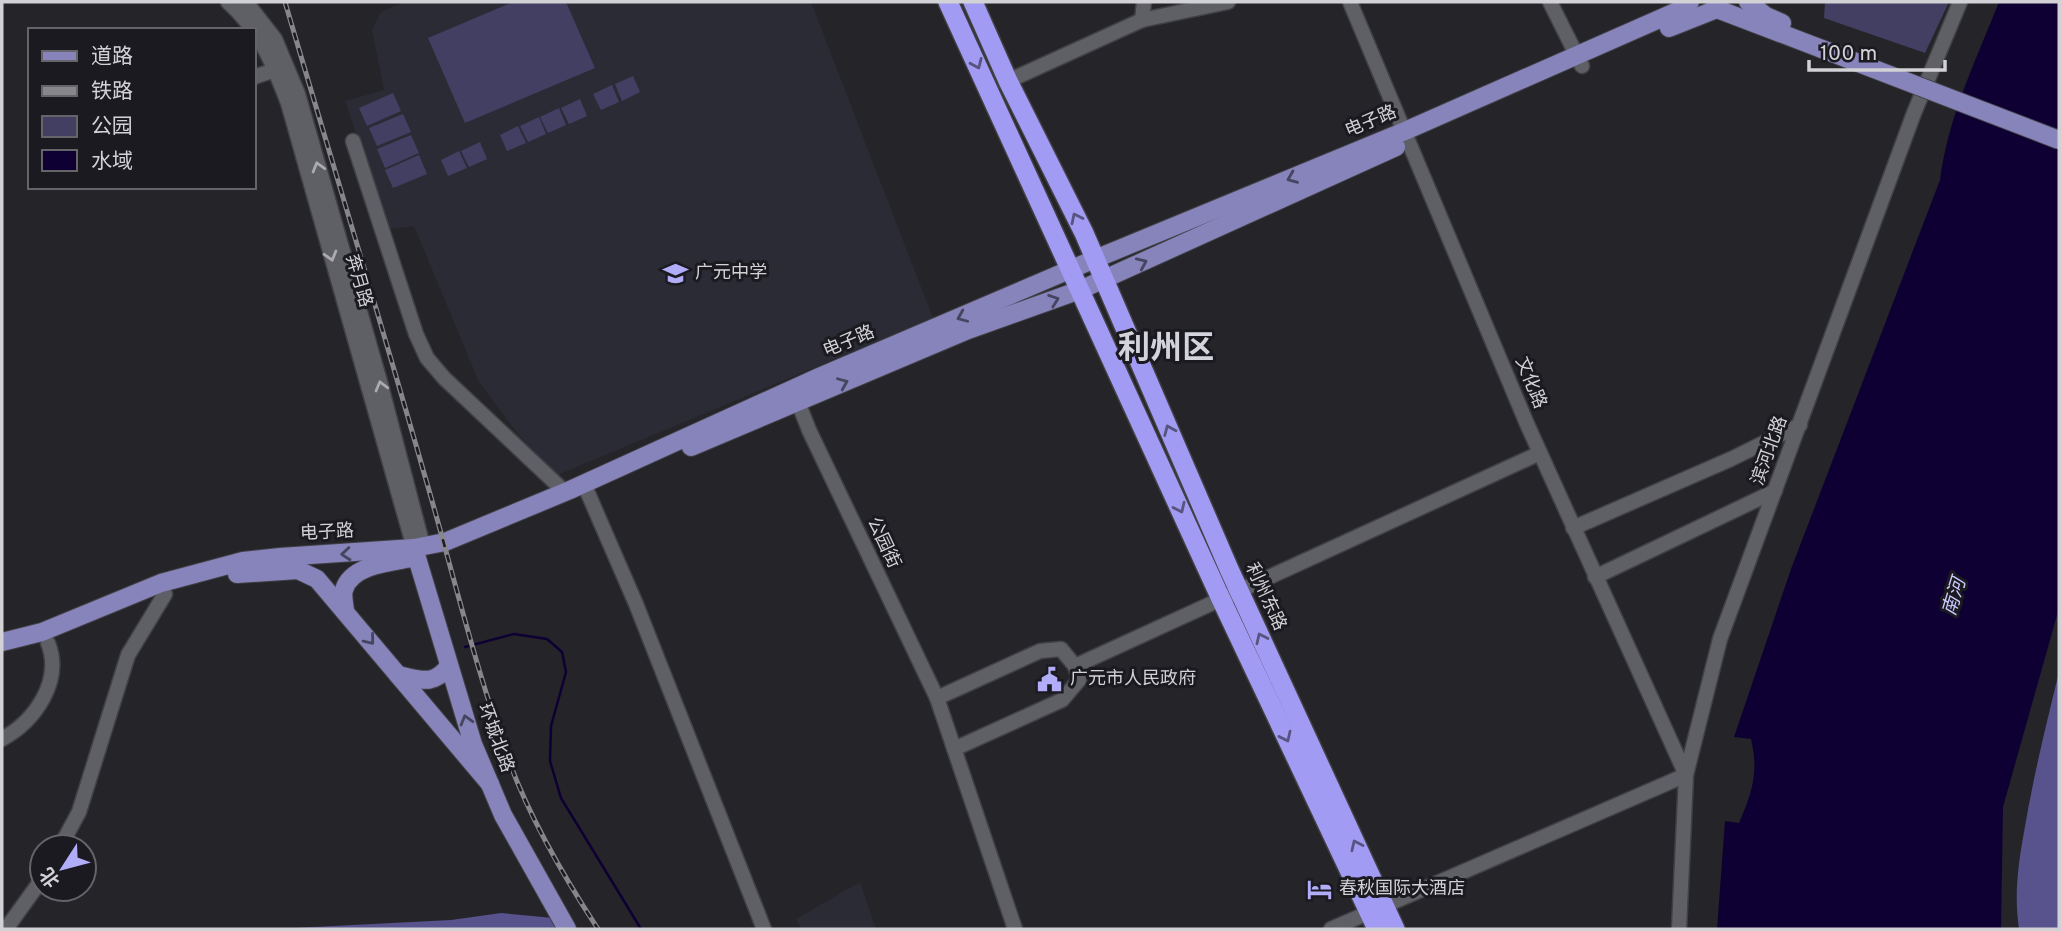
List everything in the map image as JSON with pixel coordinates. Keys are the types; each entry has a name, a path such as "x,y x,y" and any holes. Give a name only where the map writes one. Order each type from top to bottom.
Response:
{"highway":[{"name":"利州东路","path":"948,2 1070,271 1230,595 1377,916 1395,929"},
{"name":"利州东路","path":"973,2 1008,81 1095,259 1230,595"}],"main road":[{"name":"电子路","path":"1580,61 1682,9 1690,2"},
{"path":"1748,2 1768,10 1823,45 2059,140"},
{"name":"电子路","path":"418,551 565,492 819,377 1095,259 1407,136 1716,5"},
{"path":"1716,5 2059,131"},
{"name":"电子路","path":"2,642 42,632 161,583 243,561 279,556 447,550 968,331 1104,280 1407,136"},
{"path":"345,612 344,590 351,579 365,570 418,551"},
{"name":"环城北路","path":"418,551 422,576 473,744 503,815 567,929"},
{"path":"380,565 410,569 422,576"},
{"path":"2,654 48,643 165,594 242,573 298,570 317,579 490,784"},
{"path":"398,675 427,681 440,677 449,666"}],"street":[{"name":"奔月路","path":"228,2 245,17 252,28"},
{"path":"246,2 275,38 298,94 379,378 418,551"},
{"path":"1142,20 1144,2"},
{"path":"1008,81 1142,20 1226,2"},
{"name":"文化路","path":"1350,2 1540,453 1686,775"},
{"path":"1550,2 1580,61"},
{"name":"滨河北路","path":"1679,929 1686,775 1720,639 1914,113 1960,2"},
{"name":"奔月路","path":"256,33 275,70 291,116 418,551"},
{"path":"256,76 275,70"},
{"path":"353,141 416,334 427,358 444,378 565,492"},
{"name":"公园街","path":"798,402 937,698 954,749"},
{"path":"1573,528 1731,459 1800,425"},
{"path":"1076,666 1540,453"},
{"path":"587,491 636,604 764,929"},
{"path":"1595,577 1775,491"},
{"path":"67,833 79,811 128,654 165,594"},
{"path":"2,739 19,730 49,690 53,656 48,643"},
{"path":"937,698 1040,651 1061,649 1076,666 1079,680 1062,699 954,749 1015,929"},
{"path":"1331,929 1377,916 1686,775"},
{"path":"6,929 28,898"}],"shaded area":[{"name":"广元中学","path":"405,2 811,2 933,318 555,476 518,434 479,382 414,226 389,229 345,101 384,90 372,29 381,12"},
{"path":"2059,672 2059,929 2019,929 2018,868"},
{"path":"860,882 876,929 801,929 796,919"},
{"path":"501,913 553,918 557,929 294,928 451,920"}],"green space":[{"path":"513,2 566,2 595,68 465,123 428,38"},
{"path":"1825,2 1949,2 1925,53 1824,18"},
{"path":"633,76 640,92 622,101 615,84"},
{"path":"612,85 619,102 601,110 593,94"},
{"path":"393,93 401,111 367,126 359,108"},
{"path":"580,99 587,116 569,124 561,108"},
{"path":"559,108 566,125 548,133 540,117"},
{"path":"403,114 411,132 377,146 369,128"},
{"path":"539,117 546,134 528,142 520,126"},
{"path":"518,126 526,143 507,151 500,135"},
{"path":"411,135 419,153 385,168 377,149"},
{"path":"480,142 487,159 469,167 461,151"},
{"path":"459,151 467,168 448,176 441,160"},
{"path":"419,155 427,174 393,188 385,170"}],"water":[{"name":"南河","path":"1999,2 2059,2 2059,608 2003,807 2001,929 1717,929 1725,821 1739,823 1751,792 1754,772 1751,739 1734,737 1791,569 1940,180 1956,111"}],"waterway":[{"path":"465,647 514,634 547,639 562,652 566,672 551,726 550,761 561,798 641,929"}],"railway":[{"path":"285,2 497,726 538,827 598,929"}],"place":[{"name":"广元中学","path":"675,273"},
{"name":"广元市人民政府","path":"1050,679"},
{"name":"春秋国际大酒店","path":"1319,889"}],"district":[{"name":"利州区","path":"1166,350"}]}
